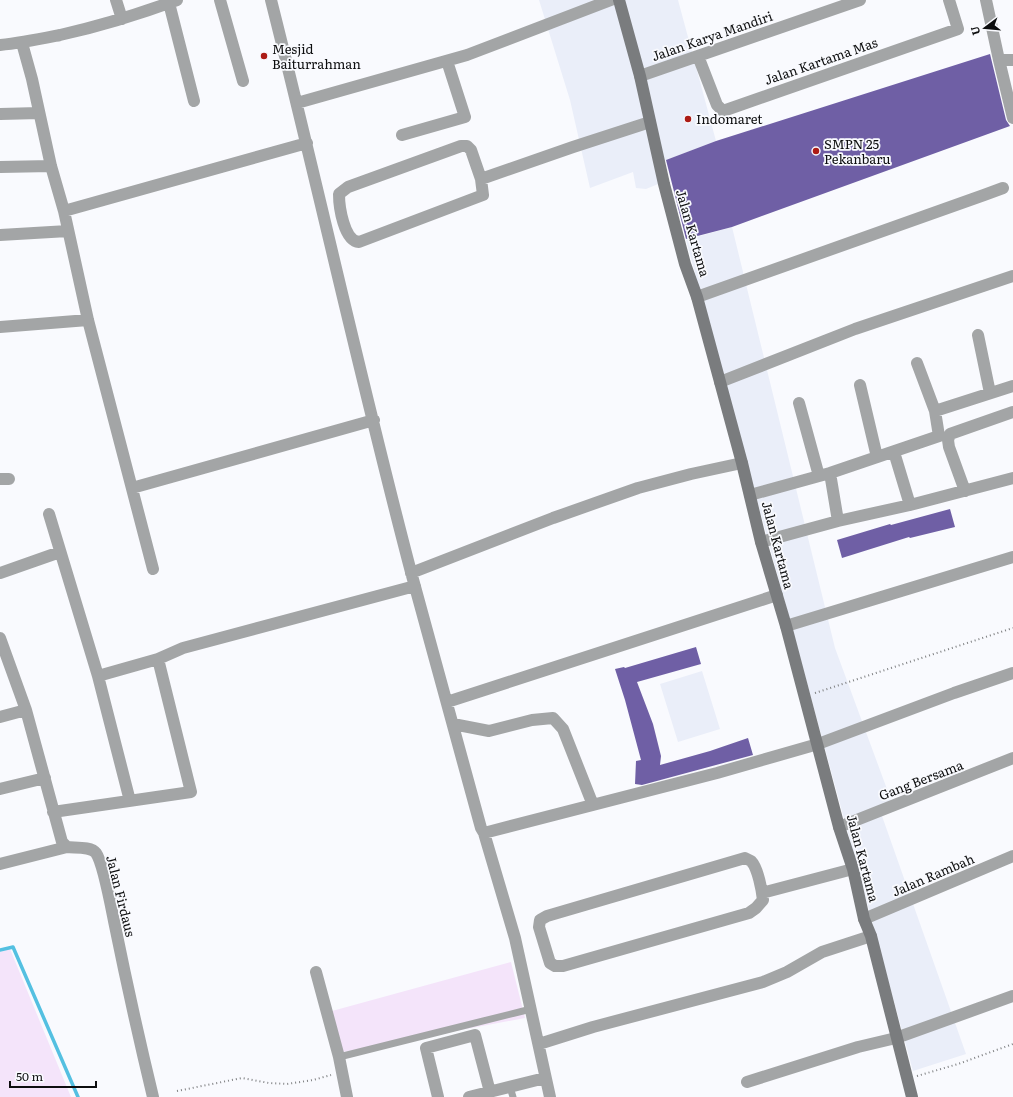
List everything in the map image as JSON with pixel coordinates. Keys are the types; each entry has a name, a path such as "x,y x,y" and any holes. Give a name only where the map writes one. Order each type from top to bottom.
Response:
{"main road":[{"name":"Jalan Kartama","path":"619,0 640,76 685,264 697,297 742,463 761,542 786,626 839,827 853,869 864,919 871,936 912,1097"}],"street":[{"path":"116,0 122,18"},
{"path":"220,0 243,81"},
{"path":"271,0 307,143 328,239 411,573 481,828 484,833 514,938 550,1097"},
{"path":"297,103 467,55 611,0"},
{"name":"Jalan Karya Mandiri","path":"640,76 698,56 832,5 860,0"},
{"name":"Jalan Kartama Mas","path":"698,56 718,105 723,111 958,29 949,0"},
{"path":"986,0 998,60 1013,118"},
{"path":"0,45 22,43 83,30 173,2 194,101"},
{"path":"22,43 32,79 50,166 64,211 88,320 153,569"},
{"path":"998,60 1013,60"},
{"path":"402,135 465,117 447,61"},
{"path":"0,114 39,113"},
{"path":"481,180 573,147 650,122"},
{"path":"64,211 307,143"},
{"path":"461,146 467,146 471,150 481,180 484,192 482,196 359,242 354,241 347,233 339,206 339,194 348,187 461,146"},
{"path":"0,167 50,166"},
{"path":"697,297 1002,188"},
{"path":"0,235 68,232"},
{"path":"720,382 855,328 1013,276"},
{"path":"0,327 88,320"},
{"path":"978,335 990,393"},
{"path":"750,495 825,475 939,436 935,411 918,363"},
{"path":"860,385 876,457"},
{"path":"935,411 1013,386"},
{"path":"799,403 825,475 838,521"},
{"path":"965,491 949,447 948,440 950,434 1013,412"},
{"path":"132,488 374,420"},
{"path":"894,452 910,505"},
{"path":"411,573 553,518 638,488 691,474 742,463"},
{"path":"761,542 838,521 910,505 1013,478"},
{"path":"49,514 98,676 130,801"},
{"path":"0,573 60,552"},
{"path":"786,626 1013,556"},
{"path":"98,676 158,660 183,648 415,586"},
{"path":"447,702 777,595"},
{"path":"1,642 26,710 53,812 62,842 66,847"},
{"path":"53,812 191,792 158,660"},
{"path":"484,833 717,773 818,744 954,693 1013,674"},
{"path":"0,717 26,710"},
{"path":"453,724 489,731 532,720 553,718 563,729 593,805"},
{"name":"Gang Bersama","path":"839,827 1013,758"},
{"path":"0,789 45,778"},
{"name":"Jalan Firdaus","path":"0,864 66,847 91,849 99,858 153,1097"},
{"name":"Jalan Rambah","path":"864,919 1013,856"},
{"path":"745,858 751,861 756,871 762,893 763,900 749,913 563,966 555,966 550,962 539,927 540,920 547,916 745,858"},
{"path":"762,893 853,869"},
{"path":"538,1044 763,982 787,972 822,952 871,936"},
{"path":"316,972 339,1057 347,1097"},
{"path":"747,1082 858,1047 896,1038 1013,996"},
{"path":"438,1097 426,1048 475,1035 490,1092"},
{"path":"469,1097 490,1092 511,1092 545,1078"}],"lane":[{"path":"339,1057 531,1009"}],"path":[{"path":"805,696 1013,628"},
{"path":"907,1079 958,1064 1013,1044"},
{"path":"177,1090 242,1078 269,1083 287,1084 313,1080 342,1072"}],"shaded area":[{"path":"539,0 678,0 716,141 664,161 668,180 646,189 636,188 633,172 590,188 570,100"},
{"path":"732,227 835,648 891,800 882,816 966,1054 913,1071 686,240"},
{"path":"702,671 720,729 678,742 660,684"},
{"path":"10,949 71,1097 0,1097 0,952"},
{"path":"511,962 525,1018 343,1052 332,1011"}],"building":[{"name":"SMPN 25 Pekanbaru","path":"990,54 1006,120 1010,126 732,227 686,239 666,160 716,141"},
{"path":"950,509 955,527 909,537 842,558 837,540 890,524 891,525"},
{"path":"696,647 701,664 637,682 653,724 661,756 660,765 710,751 748,738 753,755 642,785 635,784 636,761 641,760 615,669 625,668"}],"waterway":[{"path":"0,950 13,947 78,1097"}],"place":[{"name":"Mesjid Baiturrahman","path":"264,56"},
{"name":"Indomaret","path":"688,119"},
{"name":"SMPN 25 Pekanbaru","path":"816,151"}]}
